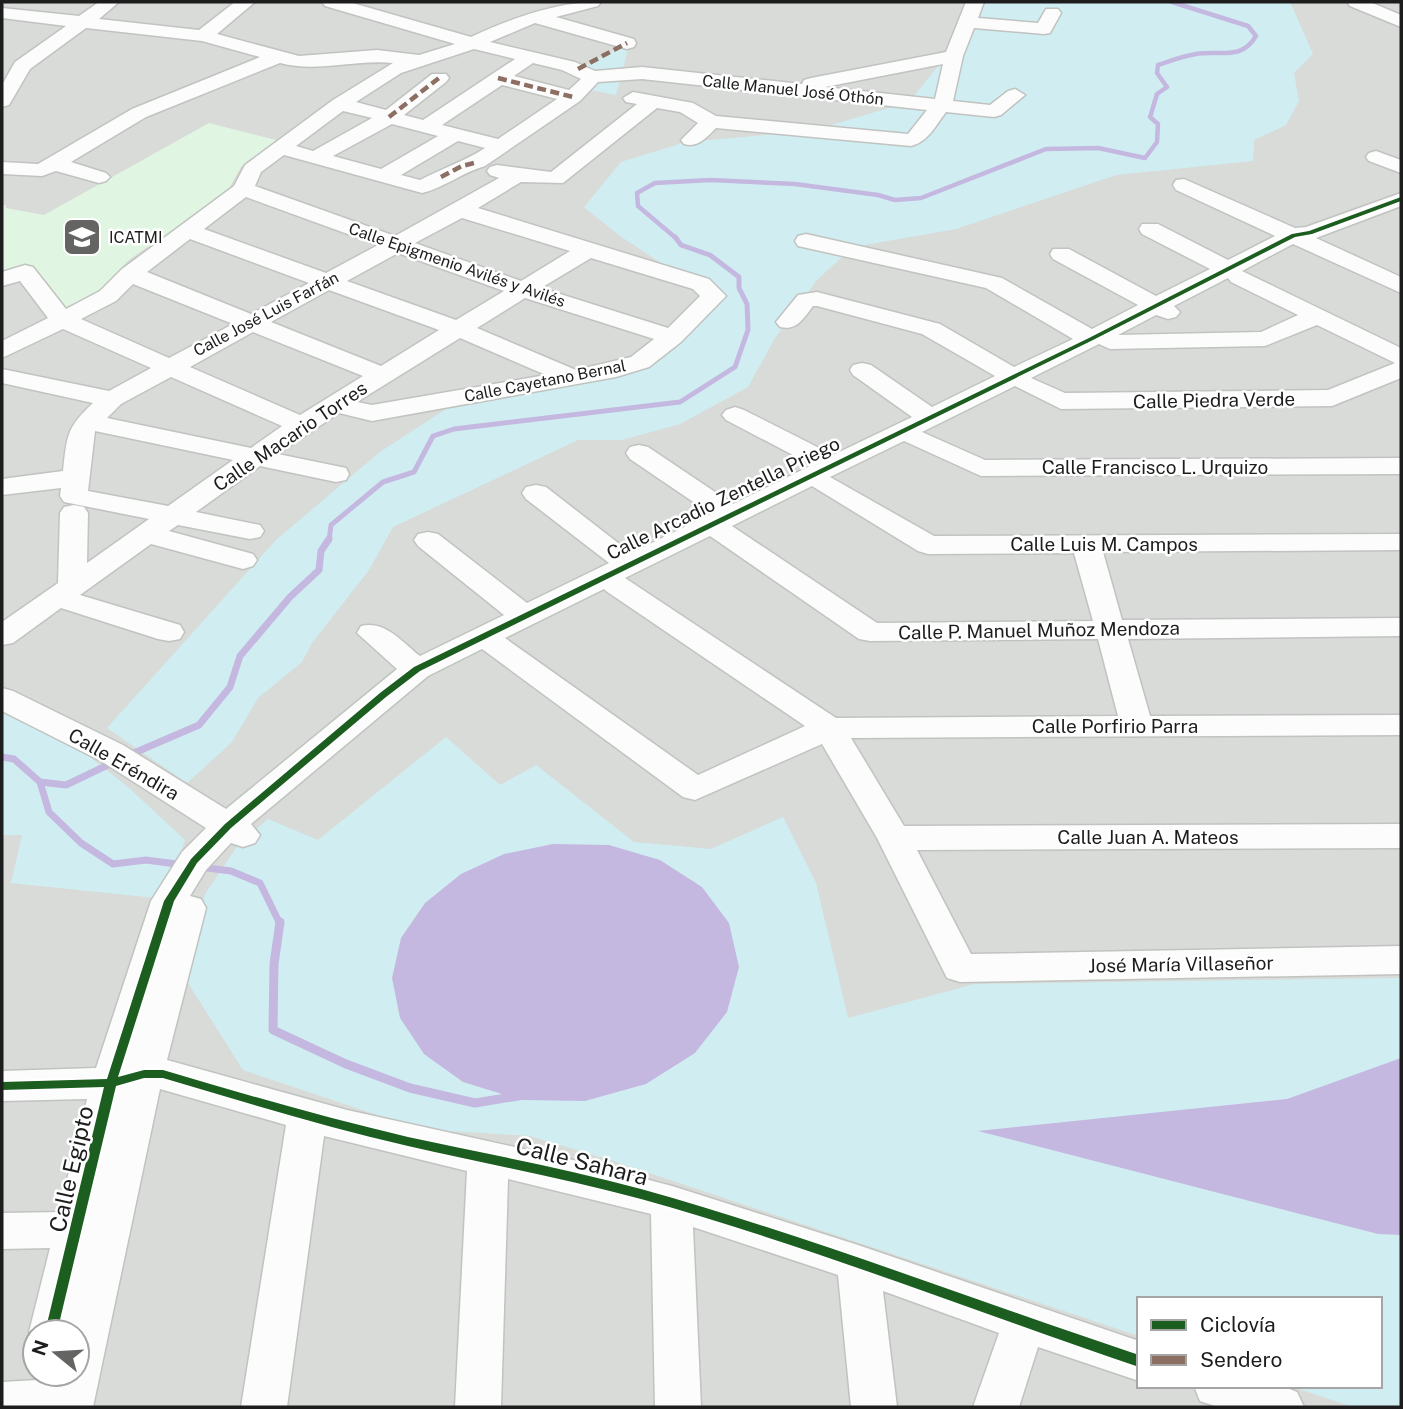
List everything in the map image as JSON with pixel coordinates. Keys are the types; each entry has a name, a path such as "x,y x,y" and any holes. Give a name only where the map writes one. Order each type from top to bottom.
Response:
{"street":[{"path":"2,101 22,66 110,2"},
{"path":"202,36 246,2"},
{"path":"331,2 530,57 582,83 686,107 711,122 911,140 918,136 944,100 954,56 975,2"},
{"path":"2,351 108,296 130,274 243,189 252,169 340,104 394,69 454,51 522,21 592,2"},
{"path":"1356,2 1401,21"},
{"path":"1388,2 1401,21"},
{"path":"2,13 202,36 299,62 377,56 417,61"},
{"path":"967,22 1044,29 1052,13"},
{"path":"280,148 422,187 462,166 478,162 582,83 627,43 537,18"},
{"path":"792,89 866,71 954,56"},
{"path":"2,168 38,171 56,164 139,113 277,57"},
{"path":"427,126 530,57"},
{"name":"Calle Manuel José Othón","path":"582,83 642,74 994,111 1015,95"},
{"path":"317,158 389,117 439,78"},
{"path":"462,81 582,83"},
{"path":"478,162 486,168 517,176 556,178 653,101"},
{"path":"340,104 501,146"},
{"path":"691,140 711,122"},
{"path":"384,176 456,134"},
{"path":"1376,157 1401,167"},
{"path":"56,164 99,177"},
{"name":"Calle José Luis Farfán","path":"64,592 80,435 88,422 111,400 460,210 517,176"},
{"path":"1184,185 1303,236 1401,286"},
{"name":"Calle Epigmenio Avilés y Avilés","path":"243,189 523,290 672,337"},
{"name":"Calle Arcadio Zentella Priego","path":"235,831 418,686 494,644 722,523 1100,340 1303,236 1401,199"},
{"path":"1373,209 1401,221"},
{"path":"460,210 588,250"},
{"path":"1150,229 1401,357"},
{"path":"188,231 458,330 574,378"},
{"path":"806,241 994,283 1100,340 1265,339 1317,316"},
{"name":"Calle Cayetano Bernal","path":"336,404 372,413 574,378 640,362 672,337 714,296 702,284 588,250"},
{"name":"Calle Macario Torres","path":"2,636 301,425 588,250"},
{"path":"1061,254 1162,309"},
{"path":"2,279 25,272 62,320 171,365 301,425"},
{"path":"130,274 382,375"},
{"name":"Calle Piedra Verde","path":"788,322 806,300 817,299 931,329 1061,401 1332,398 1401,369"},
{"name":"Calle Francisco L. Urquizo","path":"862,370 922,427 981,468 1401,466"},
{"path":"2,376 111,400"},
{"name":"Calle Luis M. Campos","path":"735,415 827,474 928,545 1401,542"},
{"path":"88,422 336,474"},
{"name":"Calle P. Manuel Muñoz Mendoza","path":"639,453 722,523 870,632 1401,627"},
{"path":"2,487 75,496 250,531"},
{"path":"536,493 622,575 828,727 894,838"},
{"path":"147,534 243,560"},
{"path":"428,540 523,615"},
{"path":"1086,544 1137,726"},
{"name":"Calle Arcadio Zentella Priego","path":"204,862 383,695 417,669 523,615 622,575"},
{"path":"64,592 169,632"},
{"path":"372,633 417,669"},
{"path":"494,644 695,789 828,727"},
{"name":"Calle Eréndira","path":"2,698 112,753 235,831"},
{"name":"Calle Porfirio Parra","path":"828,727 1401,724"},
{"name":"Calle Juan A. Mateos","path":"894,838 1401,836"},
{"name":"José María Villaseñor","path":"894,838 960,968 1401,960"},
{"name":"Calle Egipto","path":"42,1399 127,1078 179,902 204,862"},
{"name":"Calle Sahara","path":"2,1086 163,1074 307,1116 583,1179 671,1203 859,1262 1024,1324 1137,1360"},
{"name":"Calle Egipto","path":"55,1318 77,1229 127,1078"},
{"path":"264,1407 307,1116"},
{"path":"478,1407 488,1158"},
{"path":"671,1203 678,1407"},
{"path":"2,1231 77,1229"},
{"path":"859,1262 874,1407"},
{"path":"996,1407 1024,1324"},
{"path":"1222,1388 1281,1407"}],"shaded area":[{"path":"2,2 1401,2 1401,1407 2,1407"},
{"path":"978,2 1290,2 1313,54 1294,73 1299,101 1286,125 1254,140 1253,161 1116,175 956,229 853,247 817,280 775,338 748,387 680,424 622,440 578,440 393,527 369,570 312,643 302,662 258,698 232,742 187,783 107,728 277,539 380,452 469,394 634,358 710,295 620,236 584,207 621,162 686,142 811,131 909,102 964,34"},
{"path":"625,44 629,45 616,95 585,89 579,69"},
{"name":"ICATMI","path":"209,123 276,140 241,167 226,194 130,259 95,295 61,310 20,267 2,273 2,205 44,215"},
{"path":"2,710 71,742 129,788 185,840 165,899 11,883 22,835 2,835"},
{"path":"446,737 500,785 536,765 634,842 711,849 783,817 816,883 848,1018 975,984 1401,978 1401,1407 1353,1407 1296,1388 1382,1388 1382,1297 1137,1297 1137,1335 613,1161 530,1136 419,1129 243,1070 183,975 205,894 238,845 268,819 318,840"},
{"path":"553,844 609,845 660,860 702,887 729,923 739,967 727,1012 695,1053 646,1084 585,1101 521,1100 463,1082 424,1054 400,1018 392,978 401,938 425,903 461,874 504,854"},
{"path":"1401,1058 1401,1235 1378,1234 978,1131 1287,1099"}],"waterway":[{"path":"676,238 638,206 637,193 655,183 710,180 795,184 878,195 895,200 921,198 1046,149 1098,148 1145,158 1157,142 1158,124 1150,117 1157,94 1167,87 1157,73 1158,65 1196,54 1237,52 1250,44 1256,36 1248,26 1172,2"},
{"path":"329,541 331,525 383,482 414,472 433,436 454,429 680,402 735,367 748,330 747,304 739,288 739,277 710,255 681,245 676,238"},
{"path":"127,756 199,725 230,687 240,656 290,597 319,570 321,551 329,539"},
{"path":"2,757 14,759 40,782"},
{"path":"40,782 66,785 116,761"},
{"path":"40,782 49,812 81,843 113,864 146,860 184,865"},
{"path":"199,867 231,871 260,883 280,924"},
{"path":"280,924 274,964 273,1030 346,1064 410,1088 475,1103 518,1096"}],"marked path":[{"path":"578,69 627,43"},
{"path":"389,117 439,78"},
{"path":"498,78 573,97"},
{"path":"441,177 462,166 478,162"}],"cycle path":[{"path":"54,1318 111,1083 169,901 194,861 228,826 383,695 417,669 1091,339 1294,235 1310,233 1401,199"},
{"path":"2,1086 111,1083 144,1074 163,1074 347,1126 573,1177 672,1203 789,1240 1137,1360"}],"place":[{"name":"ICATMI","path":"82,237"}]}
